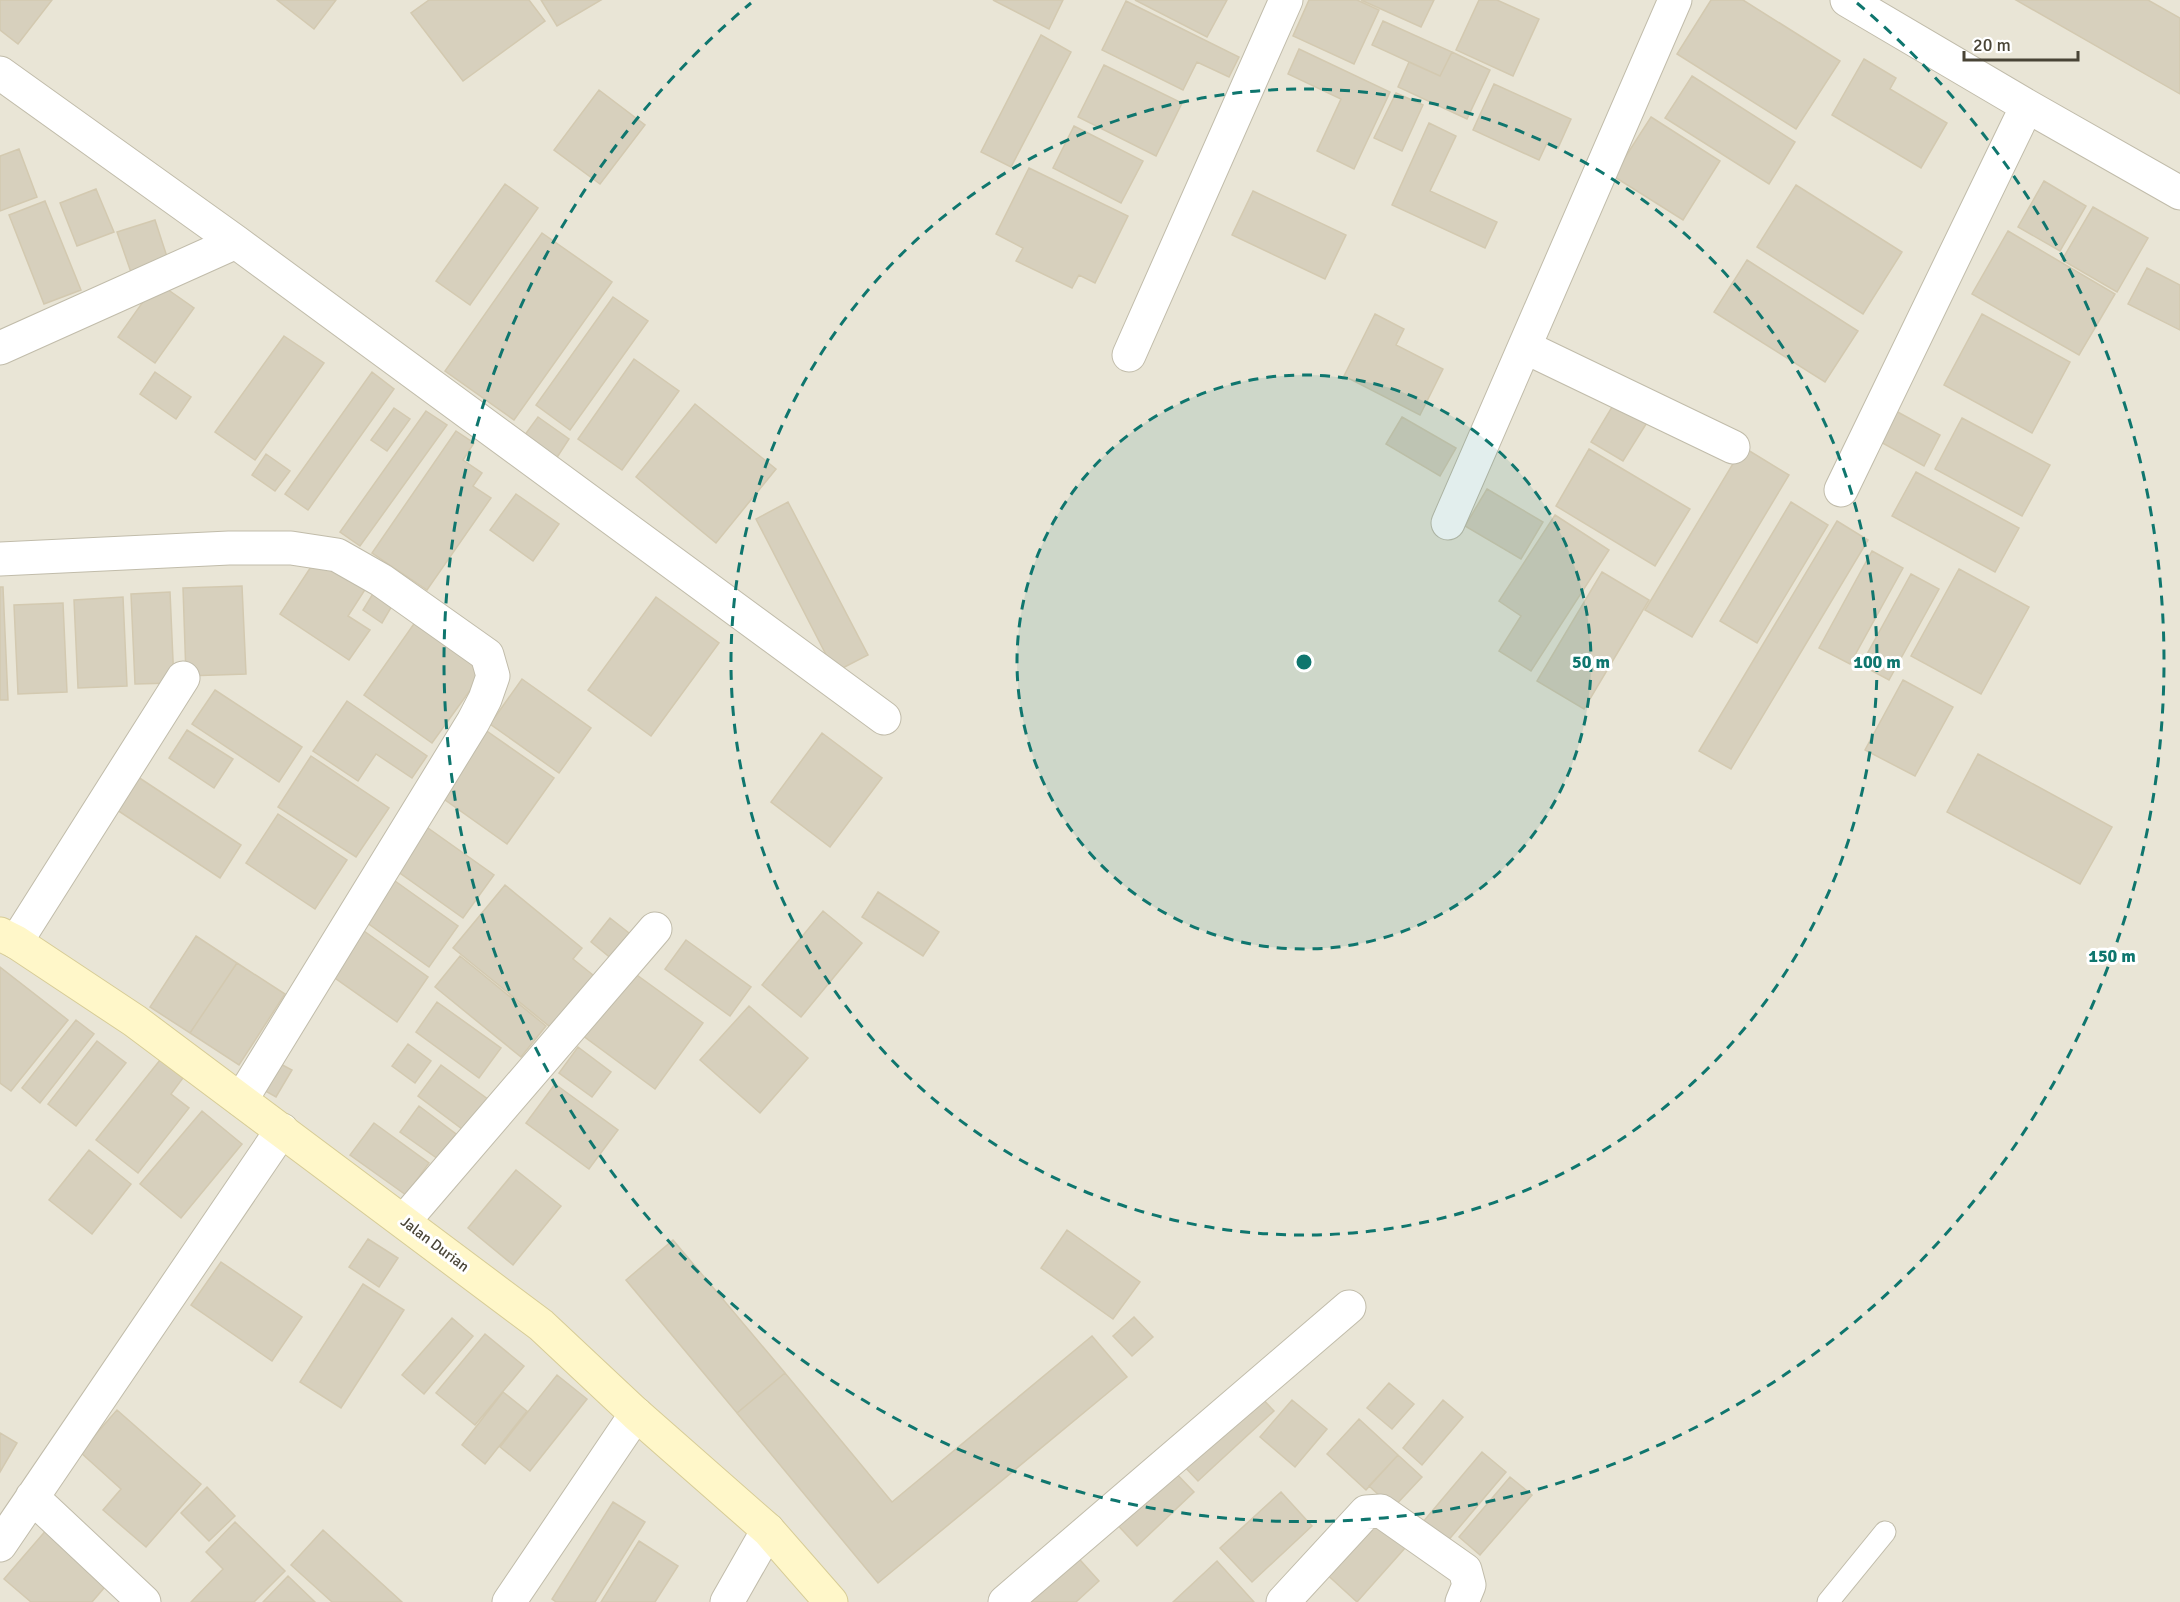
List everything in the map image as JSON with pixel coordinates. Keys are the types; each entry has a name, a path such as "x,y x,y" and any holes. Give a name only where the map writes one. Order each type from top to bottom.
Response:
{"street":[{"path":"1129,355 1286,0"},
{"path":"1448,523 1675,0"},
{"path":"1847,0 2026,106 2180,193"},
{"path":"0,73 236,242 884,718"},
{"path":"1841,490 2026,106"},
{"path":"0,348 236,242"},
{"path":"1525,347 1733,447"},
{"path":"0,558 229,548 291,548 338,555 381,580 487,655 493,676 485,699 473,722 241,1100"},
{"path":"8,938 183,678"},
{"path":"405,1221 655,929"},
{"name":"Jalan Durian","path":"8,938 135,1021 541,1325 636,1414 768,1530 831,1602"},
{"path":"0,1545 282,1130"},
{"path":"1005,1602 1349,1307"},
{"path":"509,1602 636,1414"},
{"path":"32,1497 144,1602"},
{"path":"1283,1602 1366,1512 1374,1510 1381,1511 1465,1570 1469,1585 1462,1602"},
{"path":"727,1602 768,1530"}],"lane":[{"path":"1828,1602 1885,1532"}],"shaded area":[{"path":"0,0 2180,0 2180,1602 0,1602"}],"building":[{"path":"0,0 52,0 18,44 0,30"},
{"path":"277,0 336,0 314,29"},
{"path":"429,0 529,0 545,21 463,81 411,13"},
{"path":"541,0 601,0 557,26"},
{"path":"993,0 1063,0 1049,29"},
{"path":"1135,0 1227,0 1207,37"},
{"path":"1309,0 1357,0 1379,10 1354,64 1293,36"},
{"path":"1361,0 1434,0 1421,27"},
{"path":"1479,0 1497,0 1539,19 1513,76 1456,50"},
{"path":"1711,0 1743,0 1840,61 1796,129 1677,54"},
{"path":"2016,0 2148,0 2180,18 2180,94"},
{"path":"1126,1 1239,57 1229,77 1197,62 1183,90 1102,50"},
{"path":"1383,21 1452,52 1440,76 1372,45"},
{"path":"1041,35 1071,52 1011,167 981,152"},
{"path":"1299,49 1390,92 1354,169 1317,151 1341,99 1288,74"},
{"path":"1452,52 1490,70 1467,119 1398,87 1409,62 1440,76"},
{"path":"1864,59 1896,78 1890,89 1947,123 1921,168 1832,115"},
{"path":"1104,65 1182,103 1156,156 1078,117"},
{"path":"1692,76 1795,142 1769,184 1665,118"},
{"path":"1494,84 1571,119 1558,148 1547,143 1539,160 1473,130"},
{"path":"599,90 645,125 600,184 554,150"},
{"path":"1396,93 1423,105 1402,151 1374,138"},
{"path":"1651,117 1720,161 1683,220 1613,176"},
{"path":"1429,123 1456,136 1430,191 1497,222 1485,248 1392,205"},
{"path":"1074,126 1143,161 1121,203 1053,168"},
{"path":"19,149 37,197 0,211 0,156"},
{"path":"1029,168 1128,216 1095,283 1079,275 1072,288 1016,261 1023,248 996,234"},
{"path":"2044,181 2086,206 2060,251 2018,227"},
{"path":"505,184 538,208 470,305 436,281"},
{"path":"1796,185 1902,252 1863,314 1757,247"},
{"path":"96,189 114,232 77,246 60,203"},
{"path":"1253,191 1346,235 1325,279 1232,235"},
{"path":"45,201 81,290 44,304 9,215"},
{"path":"2093,207 2148,238 2117,292 2062,260"},
{"path":"155,220 170,266 133,278 117,232"},
{"path":"2008,231 2115,294 2079,355 1972,294"},
{"path":"542,233 612,282 514,420 445,371"},
{"path":"1747,260 1858,331 1825,382 1714,312"},
{"path":"2147,268 2180,285 2180,330 2128,304"},
{"path":"157,282 194,308 155,363 118,337"},
{"path":"613,297 648,321 570,430 536,405"},
{"path":"1375,314 1404,329 1396,345 1443,369 1420,415 1344,376"},
{"path":"1982,314 2070,362 2032,433 1944,385"},
{"path":"284,336 324,363 255,460 215,432"},
{"path":"634,359 679,391 622,470 578,439"},
{"path":"155,372 191,397 176,419 140,394"},
{"path":"372,372 394,389 308,510 285,494"},
{"path":"1615,402 1648,421 1623,461 1591,442"},
{"path":"695,404 776,469 716,543 636,477"},
{"path":"394,408 410,419 387,451 371,440"},
{"path":"1894,410 1940,435 1924,466 1877,440"},
{"path":"426,411 447,425 360,546 340,532"},
{"path":"538,417 569,439 556,459 524,436"},
{"path":"1402,417 1456,448 1440,476 1386,444"},
{"path":"1962,418 2050,465 2022,516 1935,469"},
{"path":"456,431 474,443 463,460 482,473 473,486 491,498 427,590 372,553"},
{"path":"1743,447 1789,475 1692,637 1645,610"},
{"path":"1589,449 1690,509 1655,566 1556,506"},
{"path":"266,454 290,471 275,491 252,475"},
{"path":"1916,472 2019,528 1995,572 1892,516"},
{"path":"1487,489 1543,522 1521,559 1465,526"},
{"path":"516,494 559,524 533,561 490,530"},
{"path":"788,502 868,655 835,672 756,519"},
{"path":"1791,502 1828,525 1757,643 1720,621"},
{"path":"1555,515 1609,550 1531,671 1499,651 1521,616 1499,601"},
{"path":"1837,521 1868,540 1731,769 1699,751"},
{"path":"1872,551 1903,568 1850,664 1819,648"},
{"path":"320,553 368,585 348,616 370,630 349,660 280,614"},
{"path":"1959,569 2029,607 1981,694 1911,656"},
{"path":"1602,572 1649,600 1584,709 1537,681"},
{"path":"1911,574 1939,589 1889,680 1861,665"},
{"path":"242,586 246,674 186,676 183,588"},
{"path":"0,587 3,587 8,700 0,700"},
{"path":"377,587 396,599 382,623 363,610"},
{"path":"170,592 174,683 135,684 131,594"},
{"path":"123,597 127,686 78,688 74,600"},
{"path":"656,597 719,643 651,736 588,690"},
{"path":"63,603 67,692 18,694 14,605"},
{"path":"418,618 487,667 432,743 364,695"},
{"path":"522,679 591,728 559,773 490,724"},
{"path":"1903,680 1953,707 1915,776 1865,750"},
{"path":"215,690 302,747 279,782 192,724"},
{"path":"347,701 427,756 412,778 376,754 358,781 313,751"},
{"path":"481,727 554,778 507,844 434,792"},
{"path":"187,730 233,759 214,788 169,758"},
{"path":"822,733 882,778 830,847 771,802"},
{"path":"1978,754 2112,827 2080,884 1947,812"},
{"path":"311,756 389,808 356,857 278,807"},
{"path":"135,775 241,845 220,878 114,808"},
{"path":"278,814 347,860 315,909 246,863"},
{"path":"421,823 494,875 463,918 390,866"},
{"path":"388,876 458,926 429,967 359,917"},
{"path":"505,885 582,948 573,959 598,979 555,1031 453,948"},
{"path":"878,892 939,932 923,956 862,917"},
{"path":"823,911 862,943 801,1017 762,985"},
{"path":"610,918 638,940 618,964 591,942"},
{"path":"357,926 428,977 397,1022 325,971"},
{"path":"196,936 237,963 190,1033 150,1007"},
{"path":"686,940 751,987 730,1016 665,969"},
{"path":"460,956 546,1026 521,1057 435,987"},
{"path":"237,963 285,994 239,1065 190,1033"},
{"path":"0,967 68,1020 11,1091 0,1083"},
{"path":"630,970 703,1023 655,1089 582,1035"},
{"path":"437,1002 501,1048 479,1078 416,1032"},
{"path":"749,1006 808,1058 760,1113 700,1060"},
{"path":"76,1020 94,1034 40,1103 22,1088"},
{"path":"97,1041 126,1063 76,1126 48,1104"},
{"path":"408,1044 431,1061 415,1083 392,1066"},
{"path":"578,1047 611,1072 592,1097 559,1073"},
{"path":"160,1060 183,1078 171,1094 189,1108 138,1173 96,1140"},
{"path":"275,1061 292,1070 276,1097 260,1088"},
{"path":"441,1065 489,1100 466,1132 418,1096"},
{"path":"555,1084 618,1130 589,1169 526,1123"},
{"path":"419,1106 456,1134 438,1159 400,1132"},
{"path":"202,1111 242,1144 181,1218 140,1184"},
{"path":"374,1123 429,1163 406,1195 350,1155"},
{"path":"89,1150 131,1184 92,1234 49,1200"},
{"path":"516,1170 561,1206 513,1265 468,1228"},
{"path":"1067,1230 1140,1282 1113,1319 1041,1268"},
{"path":"368,1239 398,1258 379,1287 349,1267"},
{"path":"673,1240 785,1373 737,1413 626,1280"},
{"path":"221,1262 302,1317 272,1361 191,1305"},
{"path":"363,1284 404,1310 341,1408 300,1382"},
{"path":"1134,1317 1153,1337 1132,1356 1113,1336"},
{"path":"452,1318 473,1336 424,1394 402,1375"},
{"path":"485,1334 524,1366 475,1425 436,1393"},
{"path":"1092,1336 1127,1377 878,1583 737,1413 785,1373 892,1502"},
{"path":"557,1375 587,1399 530,1471 500,1447"},
{"path":"1389,1383 1414,1404 1392,1429 1367,1408"},
{"path":"503,1392 527,1411 485,1464 462,1445"},
{"path":"1258,1394 1274,1411 1198,1481 1182,1464"},
{"path":"1292,1400 1327,1429 1295,1467 1260,1437"},
{"path":"1443,1400 1463,1417 1422,1465 1403,1448"},
{"path":"117,1410 201,1484 146,1547 103,1510 121,1489 80,1452"},
{"path":"1359,1419 1398,1455 1366,1490 1327,1454"},
{"path":"0,1433 17,1443 0,1472"},
{"path":"1482,1452 1506,1472 1441,1549 1417,1529"},
{"path":"1398,1455 1422,1477 1393,1508 1369,1486"},
{"path":"1169,1466 1194,1492 1137,1546 1112,1519"},
{"path":"1510,1477 1532,1495 1480,1555 1459,1537"},
{"path":"207,1487 235,1516 209,1541 181,1513"},
{"path":"1281,1492 1312,1526 1252,1582 1220,1548"},
{"path":"613,1502 645,1522 595,1602 556,1602 552,1599"},
{"path":"1371,1517 1405,1548 1357,1602 1322,1570"},
{"path":"235,1522 285,1571 254,1602 191,1602 223,1569 206,1552"},
{"path":"48,1528 110,1581 92,1602 31,1602 4,1579"},
{"path":"323,1530 402,1602 332,1602 291,1565"},
{"path":"639,1541 678,1566 655,1602 601,1602"},
{"path":"1072,1551 1099,1581 1076,1602 1017,1602"},
{"path":"1217,1561 1254,1602 1173,1602"},
{"path":"288,1576 315,1602 263,1602"}]}
